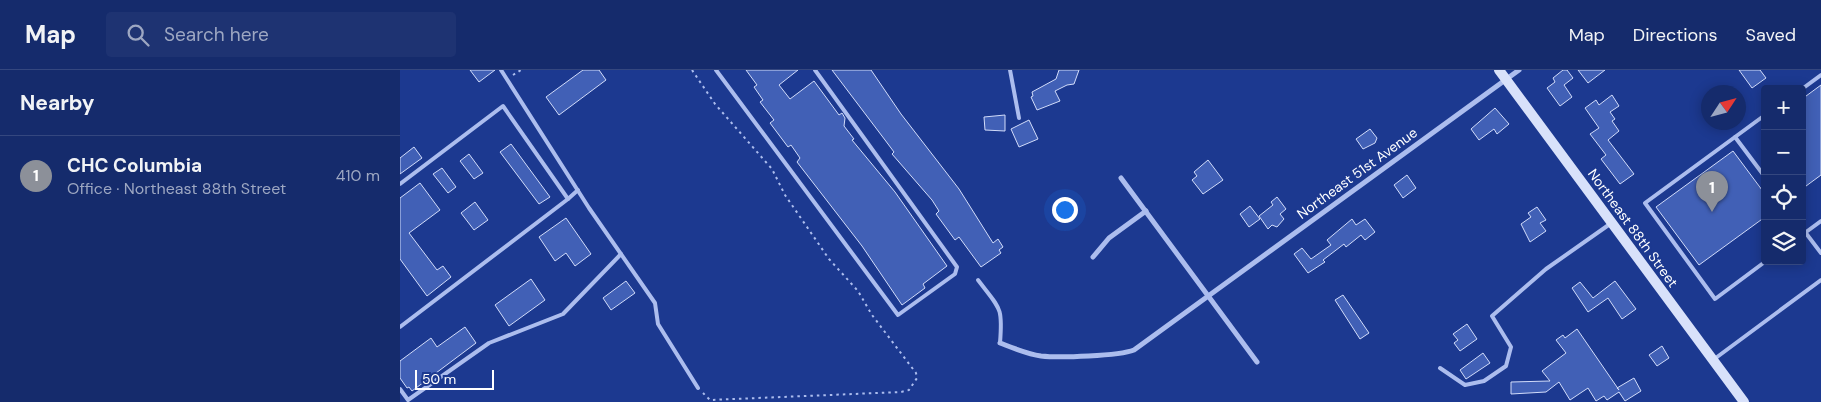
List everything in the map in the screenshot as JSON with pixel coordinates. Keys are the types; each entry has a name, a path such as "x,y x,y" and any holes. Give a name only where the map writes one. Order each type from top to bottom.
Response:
{"main road":[{"name":"Northeast 88th Street","path":"1502,74 1744,402"}],"street":[{"name":"Northeast 51st Avenue","path":"1000,343 1041,356 1127,352 1140,347 1502,74 1519,70"},
{"path":"1121,178 1257,362"},
{"path":"1093,257 1109,238 1146,211"}],"lane":[{"path":"501,70 578,190 655,303 658,324 698,388"},
{"path":"716,70 898,315 955,274 957,267 815,70"},
{"path":"1010,70 1019,118"},
{"path":"1806,86 1821,75"},
{"path":"400,184 503,106 568,199"},
{"path":"1761,118 1645,204 1715,299 1761,265"},
{"path":"1735,137 1764,175"},
{"path":"400,327 578,190"},
{"path":"1806,232 1821,221"},
{"path":"1440,368 1465,385 1484,381 1506,366 1511,347 1492,316 1546,269 1612,223"},
{"path":"1806,236 1821,253"},
{"path":"400,389 408,400 490,343 563,314 621,254"},
{"path":"978,280 1000,310 1002,317 1000,343"},
{"path":"1714,360 1821,280"}],"path":[{"path":"507,80 521,70"},
{"path":"692,70 715,104 772,169 794,208 829,259 858,291 872,315 916,373 917,378 909,390 901,392 710,400 698,388"}],"building":[{"path":"470,70 495,70 479,82"},
{"path":"583,70 599,70 606,80 559,115 546,97"},
{"path":"746,70 798,70 779,85 790,99 814,81 839,115 842,113 845,118 844,126 854,139 852,140 895,192 947,266 923,284 925,288 902,305 862,246 797,162 800,158 791,145 788,147 770,123 774,120 760,102 763,100 754,87 757,85"},
{"path":"832,70 871,70 901,114 959,189 993,243 998,239 1003,247 999,250 1001,253 981,267 959,237 955,240 936,214 939,211 932,200 892,154 894,152"},
{"path":"1059,70 1079,70 1074,84 1055,91 1060,101 1037,110 1031,97 1033,96 1032,92 1056,79"},
{"path":"1563,70 1567,70 1573,78 1564,85 1572,97 1560,106 1547,88 1555,82 1553,78"},
{"path":"1578,70 1605,70 1588,83"},
{"path":"1739,70 1760,70 1766,78 1752,88"},
{"path":"1821,85 1821,175 1806,186 1806,130 1806,96"},
{"path":"1612,95 1619,106 1610,112 1615,119 1612,121 1619,131 1608,140 1634,174 1620,184 1601,159 1606,155 1590,134 1599,128 1585,108 1596,100 1599,105"},
{"path":"1495,108 1509,124 1497,134 1494,129 1479,140 1471,129"},
{"path":"1005,115 1005,131 985,130 984,117"},
{"path":"1029,120 1038,139 1019,147 1011,129"},
{"path":"1370,129 1377,138 1375,143 1363,149 1356,139"},
{"path":"511,144 550,197 539,204 500,152"},
{"path":"414,147 422,158 400,174 400,158"},
{"path":"1733,151 1761,189 1761,220 1699,265 1656,207"},
{"path":"469,154 483,173 474,179 460,161"},
{"path":"1208,160 1223,180 1203,194 1192,180 1197,176 1194,172"},
{"path":"442,168 456,187 448,193 433,174"},
{"path":"1407,175 1416,188 1403,198 1394,185"},
{"path":"420,183 440,210 409,233 437,270 443,266 451,277 427,296 400,259 400,198"},
{"path":"1277,197 1286,209 1280,214 1284,219 1277,227 1272,225 1268,229 1259,216 1273,205 1271,202"},
{"path":"475,202 488,220 474,230 461,213"},
{"path":"1250,206 1260,219 1249,227 1240,214"},
{"path":"1537,207 1546,220 1540,223 1546,231 1530,242 1521,224 1531,217 1528,213"},
{"path":"566,218 591,254 575,266 566,253 555,261 539,237"},
{"path":"1352,219 1356,225 1365,219 1375,232 1365,240 1361,235 1346,247 1344,244 1323,260 1325,262 1308,273 1294,254 1302,248 1311,259 1331,245 1327,240"},
{"path":"531,279 545,300 509,326 495,305"},
{"path":"626,281 635,293 611,310 603,298"},
{"path":"1615,281 1636,309 1622,319 1608,298 1588,312 1572,288 1580,282 1593,298"},
{"path":"1343,295 1369,333 1360,339 1335,300"},
{"path":"1467,324 1477,339 1460,351 1454,343 1458,340 1453,334"},
{"path":"465,327 476,343 412,391 409,387 407,388 400,378 400,361 431,338 437,347"},
{"path":"1577,329 1617,388 1634,378 1641,391 1625,401 1619,392 1607,400 1604,396 1596,401 1588,388 1570,400 1559,382 1546,392 1511,394 1511,382 1550,381 1542,371 1566,353 1556,340 1563,335 1565,338"},
{"path":"1662,346 1669,358 1657,366 1649,355"},
{"path":"1483,353 1490,363 1466,379 1460,370"}],"place":[{"name":"CHC Columbia","path":"1712,212"}]}
